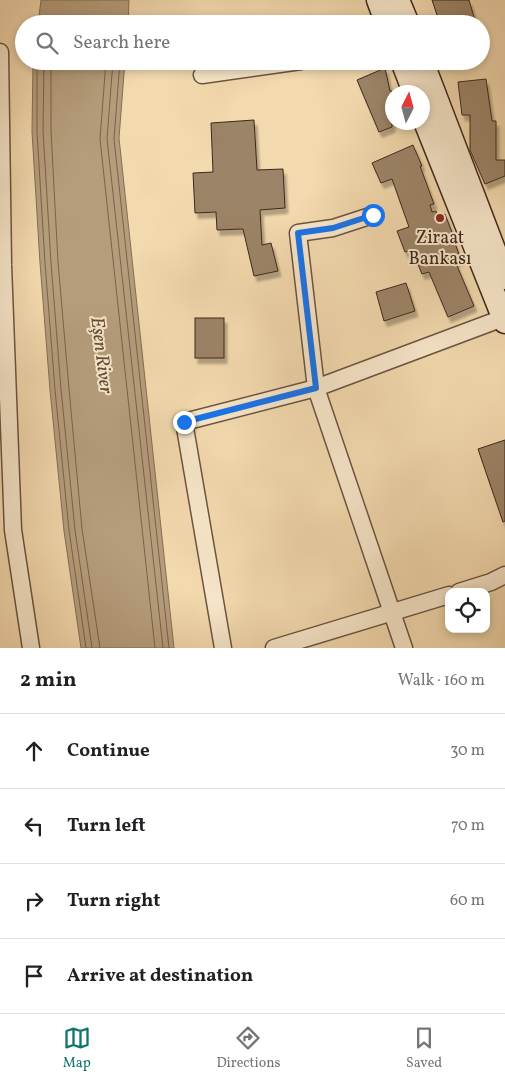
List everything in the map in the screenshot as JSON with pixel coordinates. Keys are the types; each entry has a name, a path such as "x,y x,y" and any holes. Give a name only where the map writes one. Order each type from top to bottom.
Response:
{"main road":[{"path":"378,0 384,15"},
{"path":"398,0 404,15"},
{"path":"405,70 411,85"},
{"path":"425,70 505,278"},
{"path":"428,130 504,319"}],"street":[{"path":"0,52 1,265 14,530 30,648"},
{"path":"202,76 242,70"},
{"path":"373,215 333,228 298,233 316,388 404,648"},
{"path":"223,648 184,422 316,388 504,319"},
{"path":"471,588 491,582 505,575"},
{"path":"274,648 445,596"}],"water":[{"path":"41,0 129,0 128,15 39,15"},
{"name":"Eşen River","path":"33,70 124,70 119,138 174,648 81,648 64,531 50,390 32,132"}],"building":[{"path":"432,0 469,0 473,15 437,15"},
{"path":"380,70 385,70 389,85 385,85 385,130 379,132 357,80"},
{"path":"486,79 492,121 496,121 496,160 505,160 505,176 485,184 470,150 470,115 462,115 458,82"},
{"path":"254,120 257,170 283,169 285,208 260,210 262,245 271,243 278,271 254,276 243,229 217,230 216,212 195,213 193,173 213,172 211,123"},
{"path":"413,145 434,204 430,205 432,212 436,211 438,216 445,214 461,259 455,261 474,306 448,317 429,272 422,274 412,250 405,252 397,231 409,227 392,179 381,183 372,163"},
{"path":"406,283 415,311 384,321 376,292"},
{"path":"195,318 224,318 224,358 195,358"},
{"path":"505,440 505,521 503,522 478,449"}],"place":[{"name":"Ziraat Bankası","path":"440,218"}],"route":[{"path":"184,422 316,388 298,233 333,228 373,215"}]}
